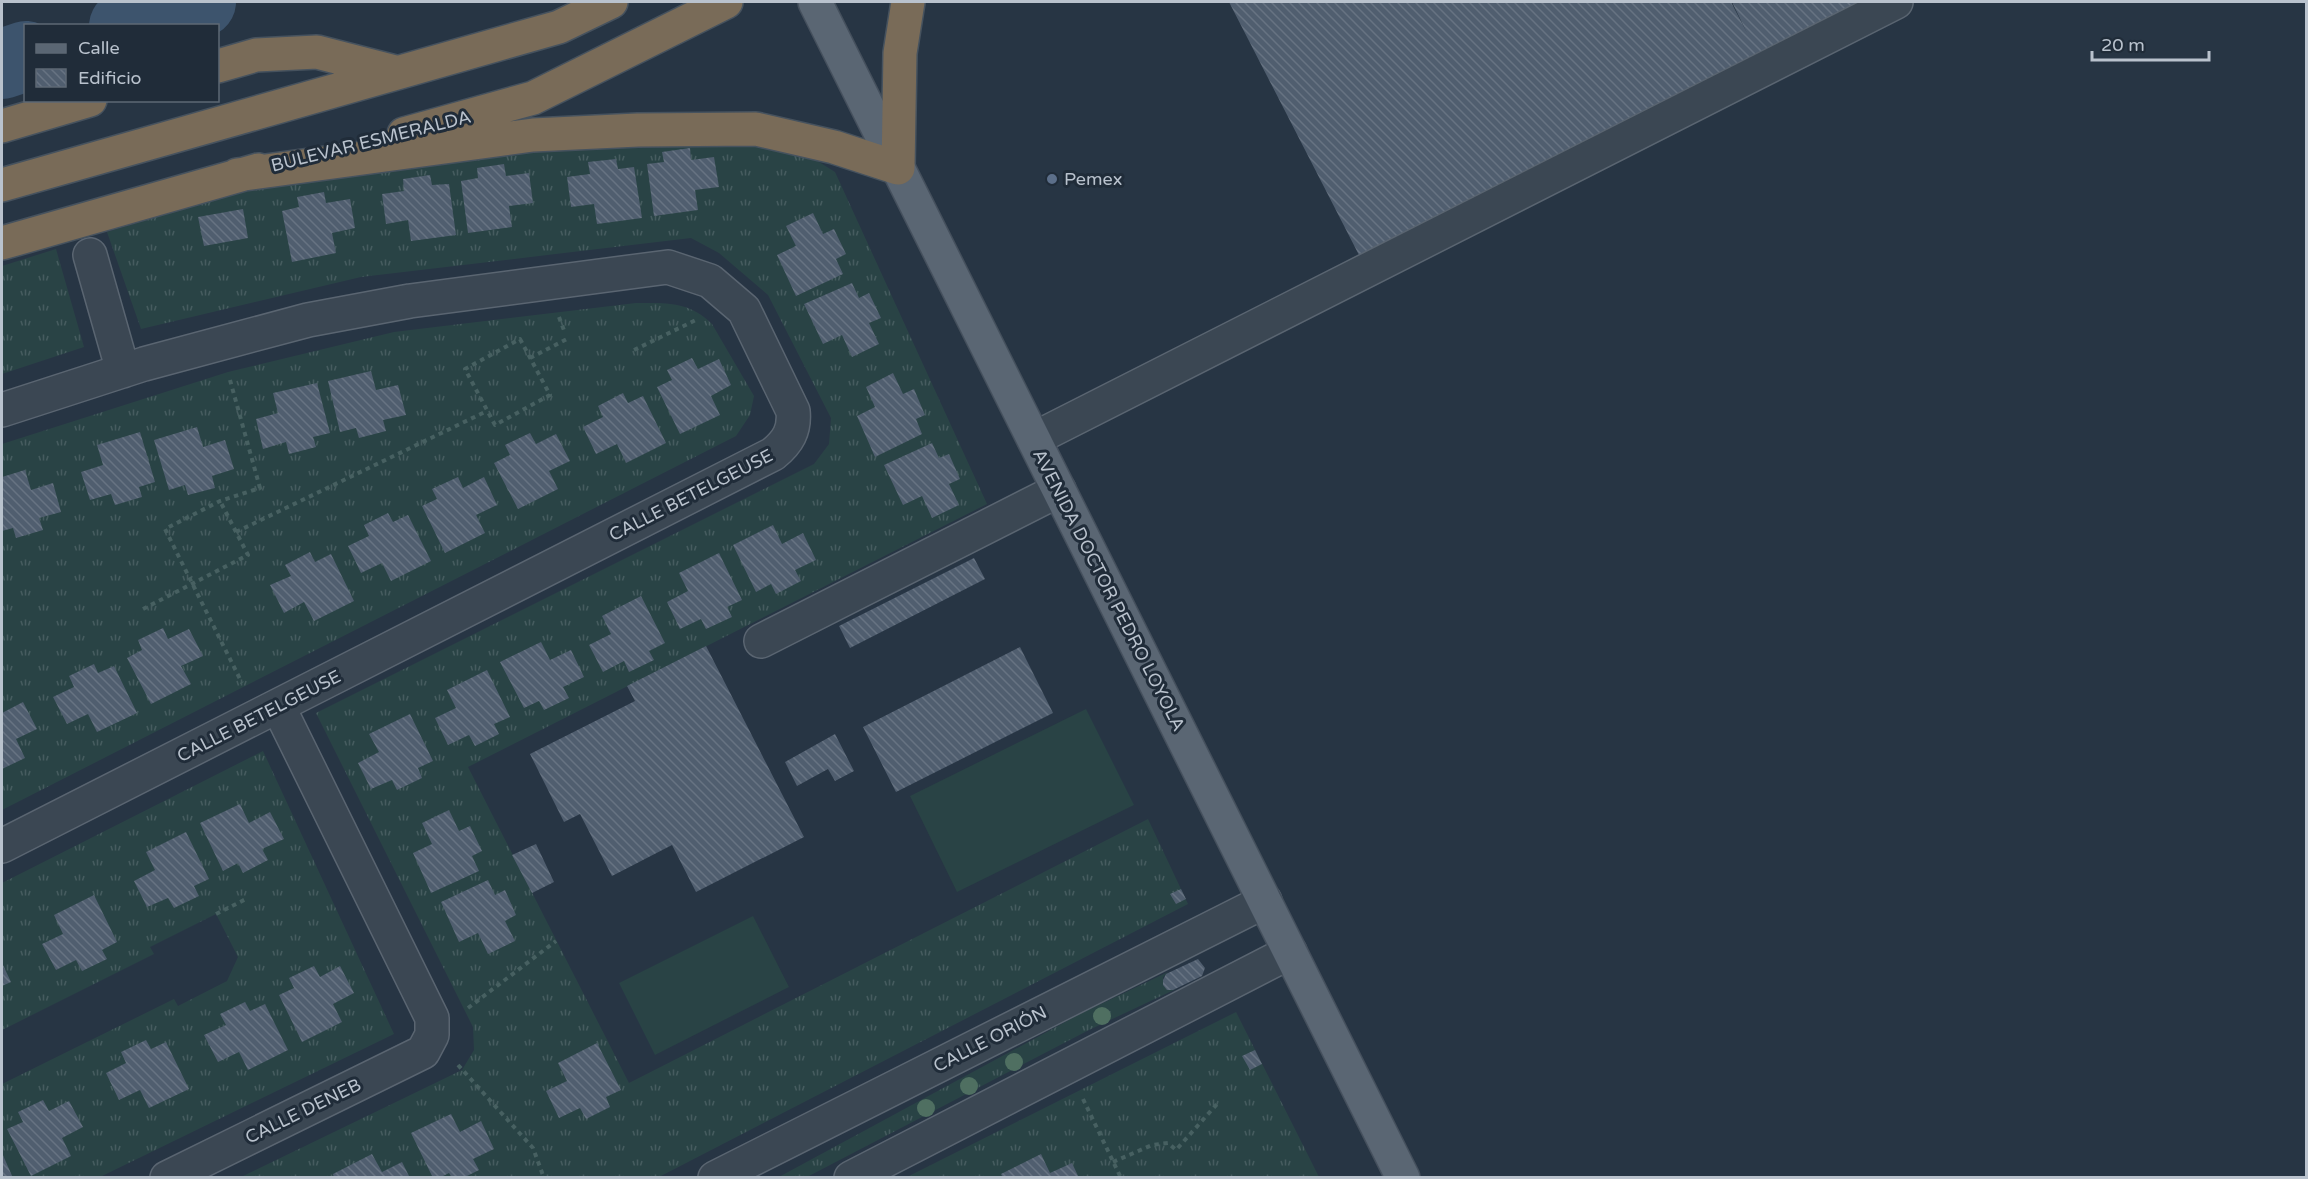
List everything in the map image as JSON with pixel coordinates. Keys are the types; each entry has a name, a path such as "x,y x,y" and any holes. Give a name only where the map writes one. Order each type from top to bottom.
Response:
{"highway":[{"path":"2,185 559,27 611,2"},
{"name":"BULEVAR ESMERALDA","path":"2,243 237,175 442,124 533,98 726,2"},
{"path":"237,175 533,135 650,130 756,129 834,147 898,168 900,53 908,2"},
{"path":"219,66 256,55 317,52 397,72"},
{"path":"2,126 83,102"}],"main road":[{"name":"AVENIDA DOCTOR PEDRO LOYOLA","path":"815,2 1403,1178"}],"street":[{"path":"1034,439 1896,2"},
{"path":"90,255 123,371"},
{"name":"CALLE BETELGEUSE","path":"2,410 123,371 308,320 410,300 668,267 710,281 744,310 792,411 794,423 784,445 773,454 2,846"},
{"path":"762,641 1059,490"},
{"path":"278,706 432,1018 432,1035"},
{"name":"CALLE ORIÓN","path":"715,1178 1265,902"},
{"path":"851,1178 1290,952"},
{"name":"CALLE DENEB","path":"167,1178 423,1052 432,1035"}],"path":[{"path":"634,350 734,301"},
{"path":"520,339 530,358 550,395 495,424 465,369 520,339"},
{"path":"530,358 567,339"},
{"path":"220,343 260,488 220,501 165,529 243,686 278,706"},
{"path":"236,532 487,411"},
{"path":"142,609 248,555 220,501"},
{"path":"216,914 246,899"},
{"path":"544,1178 533,1148 432,1035 556,941"},
{"path":"1068,1066 1121,1178"},
{"path":"1113,1162 1152,1145 1168,1143 1176,1150 1218,1104"}],"green space":[{"path":"670,138 760,145 803,152 835,172 987,504 468,767 629,1083 1148,819 1188,904 659,1177 241,1177 462,1070 474,1050 473,1027 316,713 814,464 829,444 831,418 768,295 719,253 691,238 361,277 141,329 107,232 248,189 374,168"},
{"path":"56,249 84,347 2,374 2,266"},
{"path":"636,303 686,307 712,324 754,396 750,415 736,436 2,810 2,444 228,372 394,332"},
{"path":"1086,709 1134,805 957,892 910,796"},
{"path":"263,751 394,1034 100,1177 2,1178 2,1084 174,999 178,1006 227,981 238,957 216,914 150,947 154,954 2,1030 2,883"},
{"path":"753,916 789,987 655,1055 619,983"},
{"path":"1168,972 1163,977 1163,985 1168,990 1176,989 1089,1030 807,1177 777,1178 1080,1014"},
{"path":"1236,1012 1319,1177 905,1178"}],"building":[{"path":"1229,2 1731,2 1747,33 1732,2 1873,2 1360,257"},
{"path":"690,148 691,160 714,157 719,187 695,190 698,210 654,216 647,164 664,162 662,152"},
{"path":"616,159 618,169 634,167 642,218 597,224 594,204 571,207 567,177 590,174 588,162"},
{"path":"504,164 506,176 529,173 533,203 509,206 512,227 468,233 461,181 478,178 477,168"},
{"path":"430,175 432,185 449,184 456,235 411,241 408,220 386,224 382,194 404,191 403,179"},
{"path":"324,192 326,203 350,199 355,228 332,233 336,253 292,262 282,211 299,207 297,197"},
{"path":"243,209 248,238 204,246 198,217"},
{"path":"813,213 823,234 834,229 846,254 836,259 843,274 796,296 777,255 796,246 786,226"},
{"path":"852,283 859,298 869,293 881,318 869,323 879,344 852,357 842,335 823,344 804,304"},
{"path":"692,358 698,369 719,359 731,385 711,396 720,415 680,434 657,387 672,380 667,370"},
{"path":"371,371 376,390 398,385 406,415 383,420 386,431 359,438 356,428 340,432 328,381"},
{"path":"893,373 903,394 914,389 925,415 916,419 922,434 875,457 857,416 875,407 866,387"},
{"path":"317,383 330,433 313,437 316,447 289,454 286,442 263,449 256,419 278,413 273,393"},
{"path":"623,393 628,403 643,396 666,443 626,463 617,444 596,454 583,427 603,417 598,406"},
{"path":"197,427 203,447 225,440 234,469 212,476 215,488 188,495 185,485 169,490 154,440"},
{"path":"140,432 155,482 139,487 142,497 115,505 111,494 90,500 81,472 103,465 97,445"},
{"path":"530,433 536,444 556,434 570,461 549,471 558,489 518,509 494,463 510,455 505,445"},
{"path":"932,443 939,458 949,454 960,479 949,484 959,505 932,518 922,496 903,505 884,465"},
{"path":"25,470 31,490 53,483 61,512 39,518 43,530 16,538 13,528 2,531 2,477"},
{"path":"458,477 463,488 484,477 497,505 476,515 485,533 445,553 422,506 437,499 432,489"},
{"path":"388,513 393,522 408,515 431,561 391,581 382,563 361,573 348,546 369,536 364,525"},
{"path":"773,525 782,544 803,533 816,560 795,570 801,581 776,594 771,584 756,592 733,545"},
{"path":"310,552 315,562 331,554 354,601 314,621 304,602 284,613 270,585 291,576 285,565"},
{"path":"719,553 742,600 727,607 732,617 706,629 701,619 680,629 667,602 688,591 679,573"},
{"path":"974,558 985,579 850,648 839,626"},
{"path":"641,596 665,643 649,651 654,660 629,672 624,661 603,672 589,645 611,634 602,616"},
{"path":"163,628 168,639 189,629 203,656 181,666 191,684 151,704 127,658 142,650 138,640"},
{"path":"541,642 550,660 571,650 584,677 563,687 569,698 544,710 539,701 524,708 500,662"},
{"path":"706,646 804,837 696,892 672,845 612,876 580,814 564,822 530,754 635,701 627,686"},
{"path":"1020,647 1053,713 896,792 863,727"},
{"path":"94,664 98,673 114,666 137,713 97,732 88,714 67,724 53,697 74,687 69,676"},
{"path":"487,670 510,717 494,724 499,734 475,746 469,735 448,745 435,718 456,708 447,690"},
{"path":"23,702 37,729 16,739 25,758 2,769 2,713"},
{"path":"410,714 433,761 418,768 422,778 397,790 392,780 371,789 358,763 379,752 369,734"},
{"path":"835,734 854,771 835,781 828,769 797,786 785,762"},
{"path":"240,804 249,823 270,812 284,839 262,849 268,860 243,873 238,863 223,871 200,823"},
{"path":"449,810 459,831 470,826 482,851 472,856 479,871 431,893 413,853 432,844 422,823"},
{"path":"186,832 209,879 194,886 199,896 174,908 168,898 147,907 134,881 155,870 146,852"},
{"path":"536,844 554,882 532,893 512,855"},
{"path":"488,880 495,895 505,890 516,915 505,921 515,941 488,954 478,933 459,942 441,902"},
{"path":"1181,889 1186,899 1176,904 1170,894"},
{"path":"94,895 117,942 102,950 107,959 82,971 76,960 56,970 42,944 63,934 54,915"},
{"path":"1198,959 1205,968 1202,976 1173,990 1167,990 1163,985 1166,974"},
{"path":"2,963 11,982 2,986"},
{"path":"314,966 320,977 340,966 354,993 333,1004 342,1022 302,1042 279,995 294,988 289,978"},
{"path":"245,1002 250,1011 265,1004 288,1050 248,1070 239,1052 218,1062 204,1035 226,1025 220,1014"},
{"path":"146,1040 151,1049 166,1042 189,1089 149,1108 140,1090 119,1100 106,1073 126,1063 121,1052"},
{"path":"597,1043 621,1090 606,1097 610,1107 586,1119 580,1108 559,1118 546,1091 567,1081 558,1063"},
{"path":"1255,1050 1262,1064 1250,1070 1242,1056"},
{"path":"43,1100 49,1111 69,1101 83,1127 62,1138 71,1156 31,1176 7,1129 23,1122 18,1112"},
{"path":"451,1114 460,1132 481,1121 494,1149 473,1159 479,1170 463,1178 452,1178 449,1173 433,1178 411,1133"},
{"path":"2,1153 13,1178 2,1178"},
{"path":"372,1154 382,1172 402,1162 410,1178 334,1178 333,1174"},
{"path":"1041,1154 1050,1173 1072,1163 1079,1178 1003,1178 1001,1174"}],"waterway":[{"path":"130,24 201,2"},
{"path":"2,64 24,57"}],"place":[{"name":"Pemex","path":"1052,179"}]}
